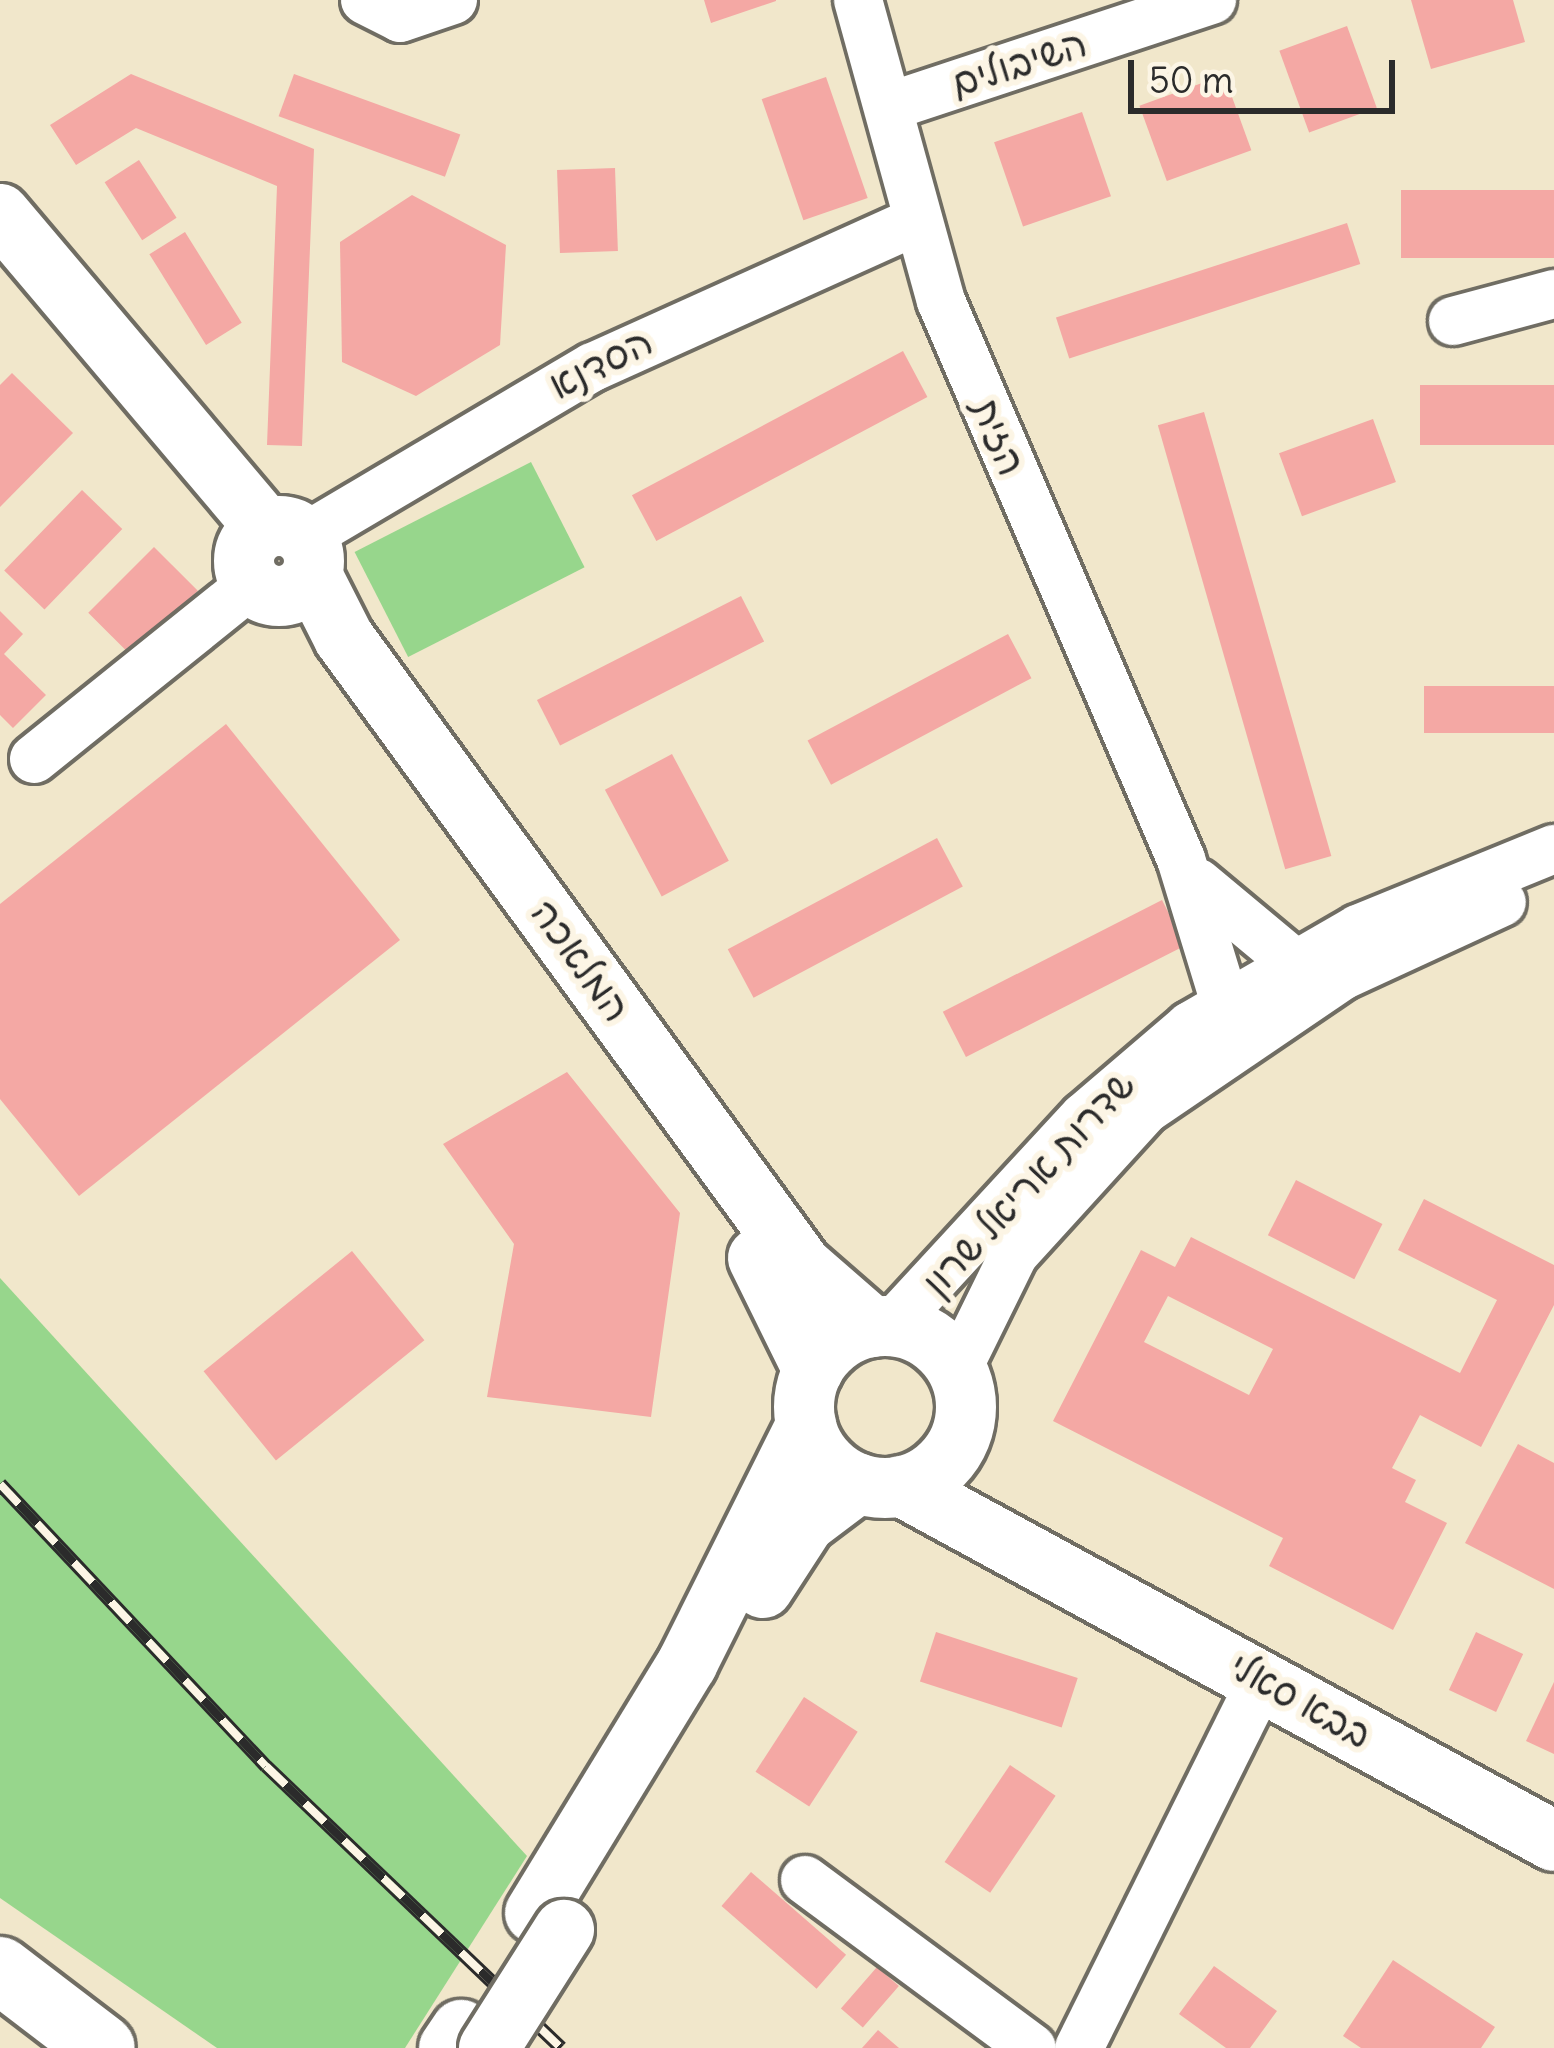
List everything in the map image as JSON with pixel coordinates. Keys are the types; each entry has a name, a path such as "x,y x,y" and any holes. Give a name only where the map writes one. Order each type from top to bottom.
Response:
{"highway":[{"path":"0,1970 103,2048"}],"main road":[{"name":"המלאכה","path":"0,214 277,563 776,1282 809,1397"},
{"name":"המלאכה","path":"0,255 344,638 802,1266 881,1327"},
{"path":"466,2042 549,1922 786,1550 879,1485 935,1471 961,1436 957,1370 924,1336 881,1327 809,1397 687,1664 549,1922"},
{"path":"809,1397 823,1459 879,1485"},
{"name":"בבא סאלי","path":"961,1436 995,1504 1048,1557"},
{"name":"בבא סאלי","path":"879,1485 1048,1557 1554,1841"}],"street":[{"path":"365,0 400,18 453,0"},
{"name":"הזית","path":"858,0 894,105 914,221 1181,860 1225,1003"},
{"name":"השיבולים","path":"894,105 1212,0"},
{"name":"הסדנא","path":"34,759 277,563 592,367 914,221"},
{"path":"1453,321 1554,294"},
{"name":"שדרות אריאל שרון","path":"881,1327 1135,1067 1225,1003 1294,963 1554,849"},
{"name":"הזית","path":"1181,860 1220,911 1294,963"},
{"name":"שדרות אריאל שרון","path":"957,1370 1014,1254 1145,1110 1342,976 1554,882"},
{"path":"1079,2048 1262,1680"},
{"path":"806,1880 1032,2048"}],"green space":[{"path":"531,462 585,567 408,657 355,552"},
{"path":"0,1278 527,1856 405,2048 217,2048 0,1898"}],"building":[{"path":"704,0 776,0 776,1 711,23"},
{"path":"1411,0 1513,0 1525,42 1431,69"},
{"path":"1347,26 1377,108 1309,132 1279,51"},
{"path":"131,74 314,149 302,446 267,445 277,186 136,128 76,165 50,125"},
{"path":"294,74 460,135 445,177 279,116"},
{"path":"1224,75 1251,150 1167,181 1139,106"},
{"path":"826,77 868,198 803,220 762,99"},
{"path":"1082,112 1111,196 1023,226 994,142"},
{"path":"139,160 177,218 142,240 105,182"},
{"path":"615,168 618,251 560,253 557,170"},
{"path":"1401,190 1554,190 1554,258 1401,258"},
{"path":"412,195 506,245 500,345 416,396 342,362 340,242"},
{"path":"1347,223 1360,264 1069,358 1056,318"},
{"path":"185,232 242,323 206,345 149,254"},
{"path":"903,351 927,397 656,541 632,495"},
{"path":"12,373 73,433 0,507 0,385"},
{"path":"1420,385 1554,385 1554,445 1420,445"},
{"path":"1204,412 1331,856 1285,869 1158,425"},
{"path":"1373,419 1396,482 1302,516 1279,453"},
{"path":"82,490 122,529 44,609 4,571"},
{"path":"154,547 198,591 132,657 88,613"},
{"path":"741,596 764,641 560,745 537,700"},
{"path":"0,611 23,634 4,654 46,695 13,728 0,715"},
{"path":"1008,634 1031,678 831,785 808,741"},
{"path":"1424,686 1554,686 1554,733 1424,733"},
{"path":"226,724 400,940 79,1196 0,1099 0,904"},
{"path":"672,754 729,861 662,897 605,790"},
{"path":"937,838 963,887 754,998 728,949"},
{"path":"1162,900 1185,945 966,1057 943,1012"},
{"path":"567,1072 680,1213 651,1417 487,1397 514,1244 443,1144"},
{"path":"1296,1180 1382,1224 1354,1279 1268,1235"},
{"path":"1424,1199 1554,1265 1554,1305 1481,1447 1420,1415 1392,1468 1416,1480 1405,1502 1447,1523 1393,1630 1269,1566 1283,1538 1053,1421 1141,1250 1175,1267 1191,1237 1460,1373 1497,1300 1398,1250","holes":["1168,1296 1273,1349 1249,1395 1144,1342"]},
{"path":"352,1251 424,1340 276,1461 204,1371"},
{"path":"1518,1444 1554,1463 1554,1589 1465,1543"},
{"path":"936,1632 1078,1678 1062,1727 920,1681"},
{"path":"1476,1632 1523,1654 1496,1712 1449,1690"},
{"path":"1554,1682 1554,1754 1526,1741"},
{"path":"804,1697 858,1732 809,1806 756,1772"},
{"path":"1010,1765 1056,1796 990,1893 945,1862"},
{"path":"751,1872 846,1955 817,1989 721,1906"},
{"path":"1393,1960 1495,2027 1481,2048 1361,2048 1343,2036"},
{"path":"1214,1966 1277,2011 1250,2048 1226,2048 1179,2014"},
{"path":"877,1967 899,1986 863,2028 841,2009"},
{"path":"878,2030 899,2048 862,2048"}],"railway":[{"path":"0,1484 266,1766 561,2048"}]}
